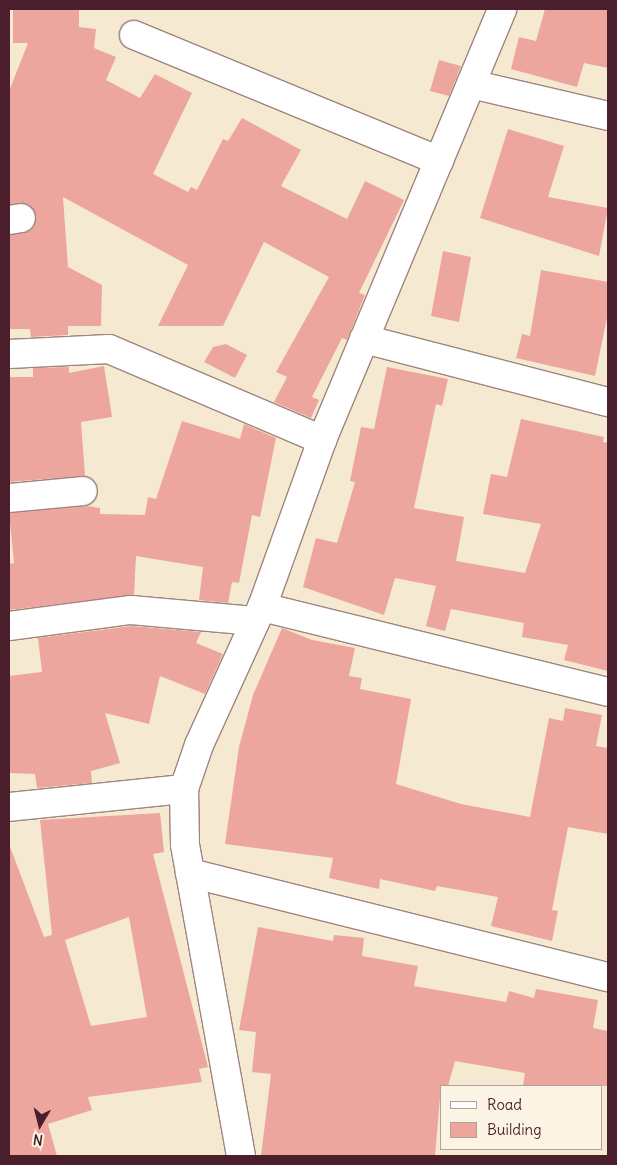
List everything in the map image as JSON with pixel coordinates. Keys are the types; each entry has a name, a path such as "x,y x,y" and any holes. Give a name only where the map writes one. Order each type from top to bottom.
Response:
{"street":[{"path":"241,1156 190,873 184,789 259,614 322,440 502,9"},
{"path":"134,35 439,161"},
{"path":"471,84 608,116"},
{"path":"364,339 608,402"},
{"path":"9,354 110,349 322,440"},
{"path":"9,498 83,491"},
{"path":"9,626 131,610 259,614 608,692"},
{"path":"9,807 184,789"},
{"path":"190,873 608,977"}],"building":[{"path":"13,9 79,9 79,27 96,29 94,48 116,57 106,80 140,98 155,74 192,93 153,174 188,192 191,187 197,190 223,139 228,141 242,118 301,150 281,186 347,219 365,181 404,200 359,293 365,295 347,340 342,338 312,397 319,400 311,418 274,402 287,377 276,372 329,277 264,242 223,326 158,326 188,265 63,197 68,267 102,285 101,326 68,326 68,335 31,337 30,329 9,329 9,235 31,230 36,216 27,204 9,204 9,91 28,43 13,43"},
{"path":"545,9 608,9 608,68 584,63 577,87 511,69 519,37 536,41"},
{"path":"439,60 461,66 449,96 430,91"},
{"path":"508,129 564,146 548,197 608,208 599,256 480,218"},
{"path":"443,251 471,257 459,322 431,316"},
{"path":"541,270 608,282 608,313 595,376 516,358 522,334 530,336"},
{"path":"226,344 247,355 235,378 204,362 213,347"},
{"path":"104,366 112,417 81,422 85,476 9,482 9,377 33,377 33,368 69,367 69,373"},
{"path":"387,367 448,379 442,406 436,404 414,508 464,517 456,561 525,573 541,524 483,514 491,474 507,477 521,419 604,437 603,442 608,443 608,671 564,660 568,645 522,637 524,623 451,609 445,631 426,626 436,586 395,578 384,615 303,587 316,538 337,543 355,482 350,481 361,427 374,429"},
{"path":"182,421 240,439 244,424 276,438 260,517 252,515 239,583 232,582 228,603 199,600 203,567 136,556 134,595 9,610 9,564 14,563 9,513 87,506 100,508 100,514 145,515 148,497 156,499"},
{"path":"131,626 201,632 196,643 223,654 205,694 160,676 149,724 105,713 120,763 91,771 92,783 37,788 35,774 9,773 9,676 42,672 38,638"},
{"path":"282,628 312,640 355,648 349,676 362,678 360,689 411,699 396,784 461,804 530,817 549,718 563,721 565,708 602,715 596,746 608,748 608,834 568,827 552,910 558,911 552,941 491,926 498,897 437,886 435,891 380,879 379,889 329,878 333,858 225,844 239,747 253,695"},
{"path":"160,813 164,852 153,854 208,1067 199,1069 202,1082 88,1097 92,1110 48,1124 57,1156 9,1156 9,844 44,937 52,935 40,820","holes":["129,917 147,1017 91,1026 65,940"]},
{"path":"258,927 333,941 334,935 364,938 362,956 418,966 414,986 506,1002 509,991 534,998 536,989 598,1000 593,1028 608,1031 608,1086 523,1085 525,1073 455,1061 448,1085 440,1085 435,1156 261,1156 271,1074 252,1072 256,1032 239,1030"}]}
